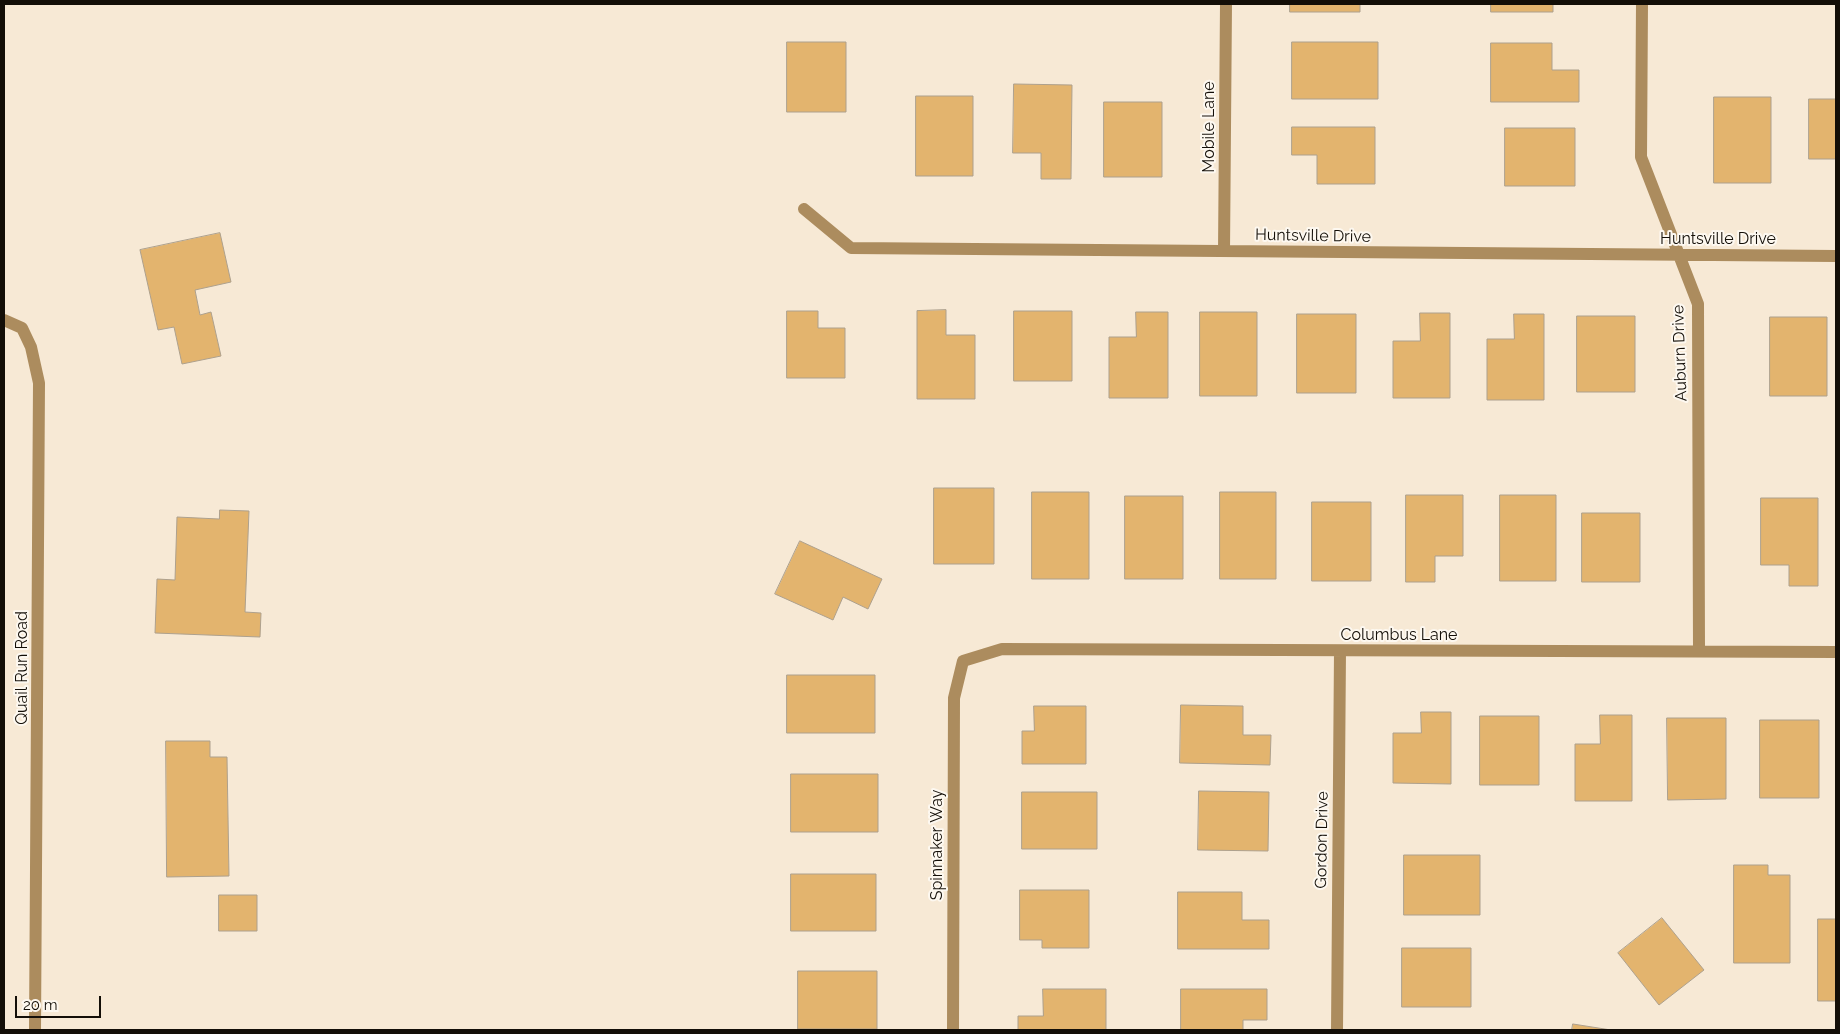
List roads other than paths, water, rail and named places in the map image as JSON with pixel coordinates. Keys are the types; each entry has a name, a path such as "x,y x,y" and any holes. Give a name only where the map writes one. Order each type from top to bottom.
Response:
{"street":[{"name":"Mobile Lane","path":"1224,251 1226,4"},
{"name":"Auburn Drive","path":"1642,4 1641,157 1698,304 1699,651"},
{"name":"Huntsville Drive","path":"804,209 852,248 1836,256"},
{"name":"Quail Run Road","path":"4,320 22,328 31,347 39,383 35,1030"},
{"name":"Columbus Lane","path":"963,661 1002,650 1836,652"},
{"name":"Gordon Drive","path":"1336,1030 1340,651"},
{"name":"Spinnaker Way","path":"953,1030 954,698 963,661"}]}
